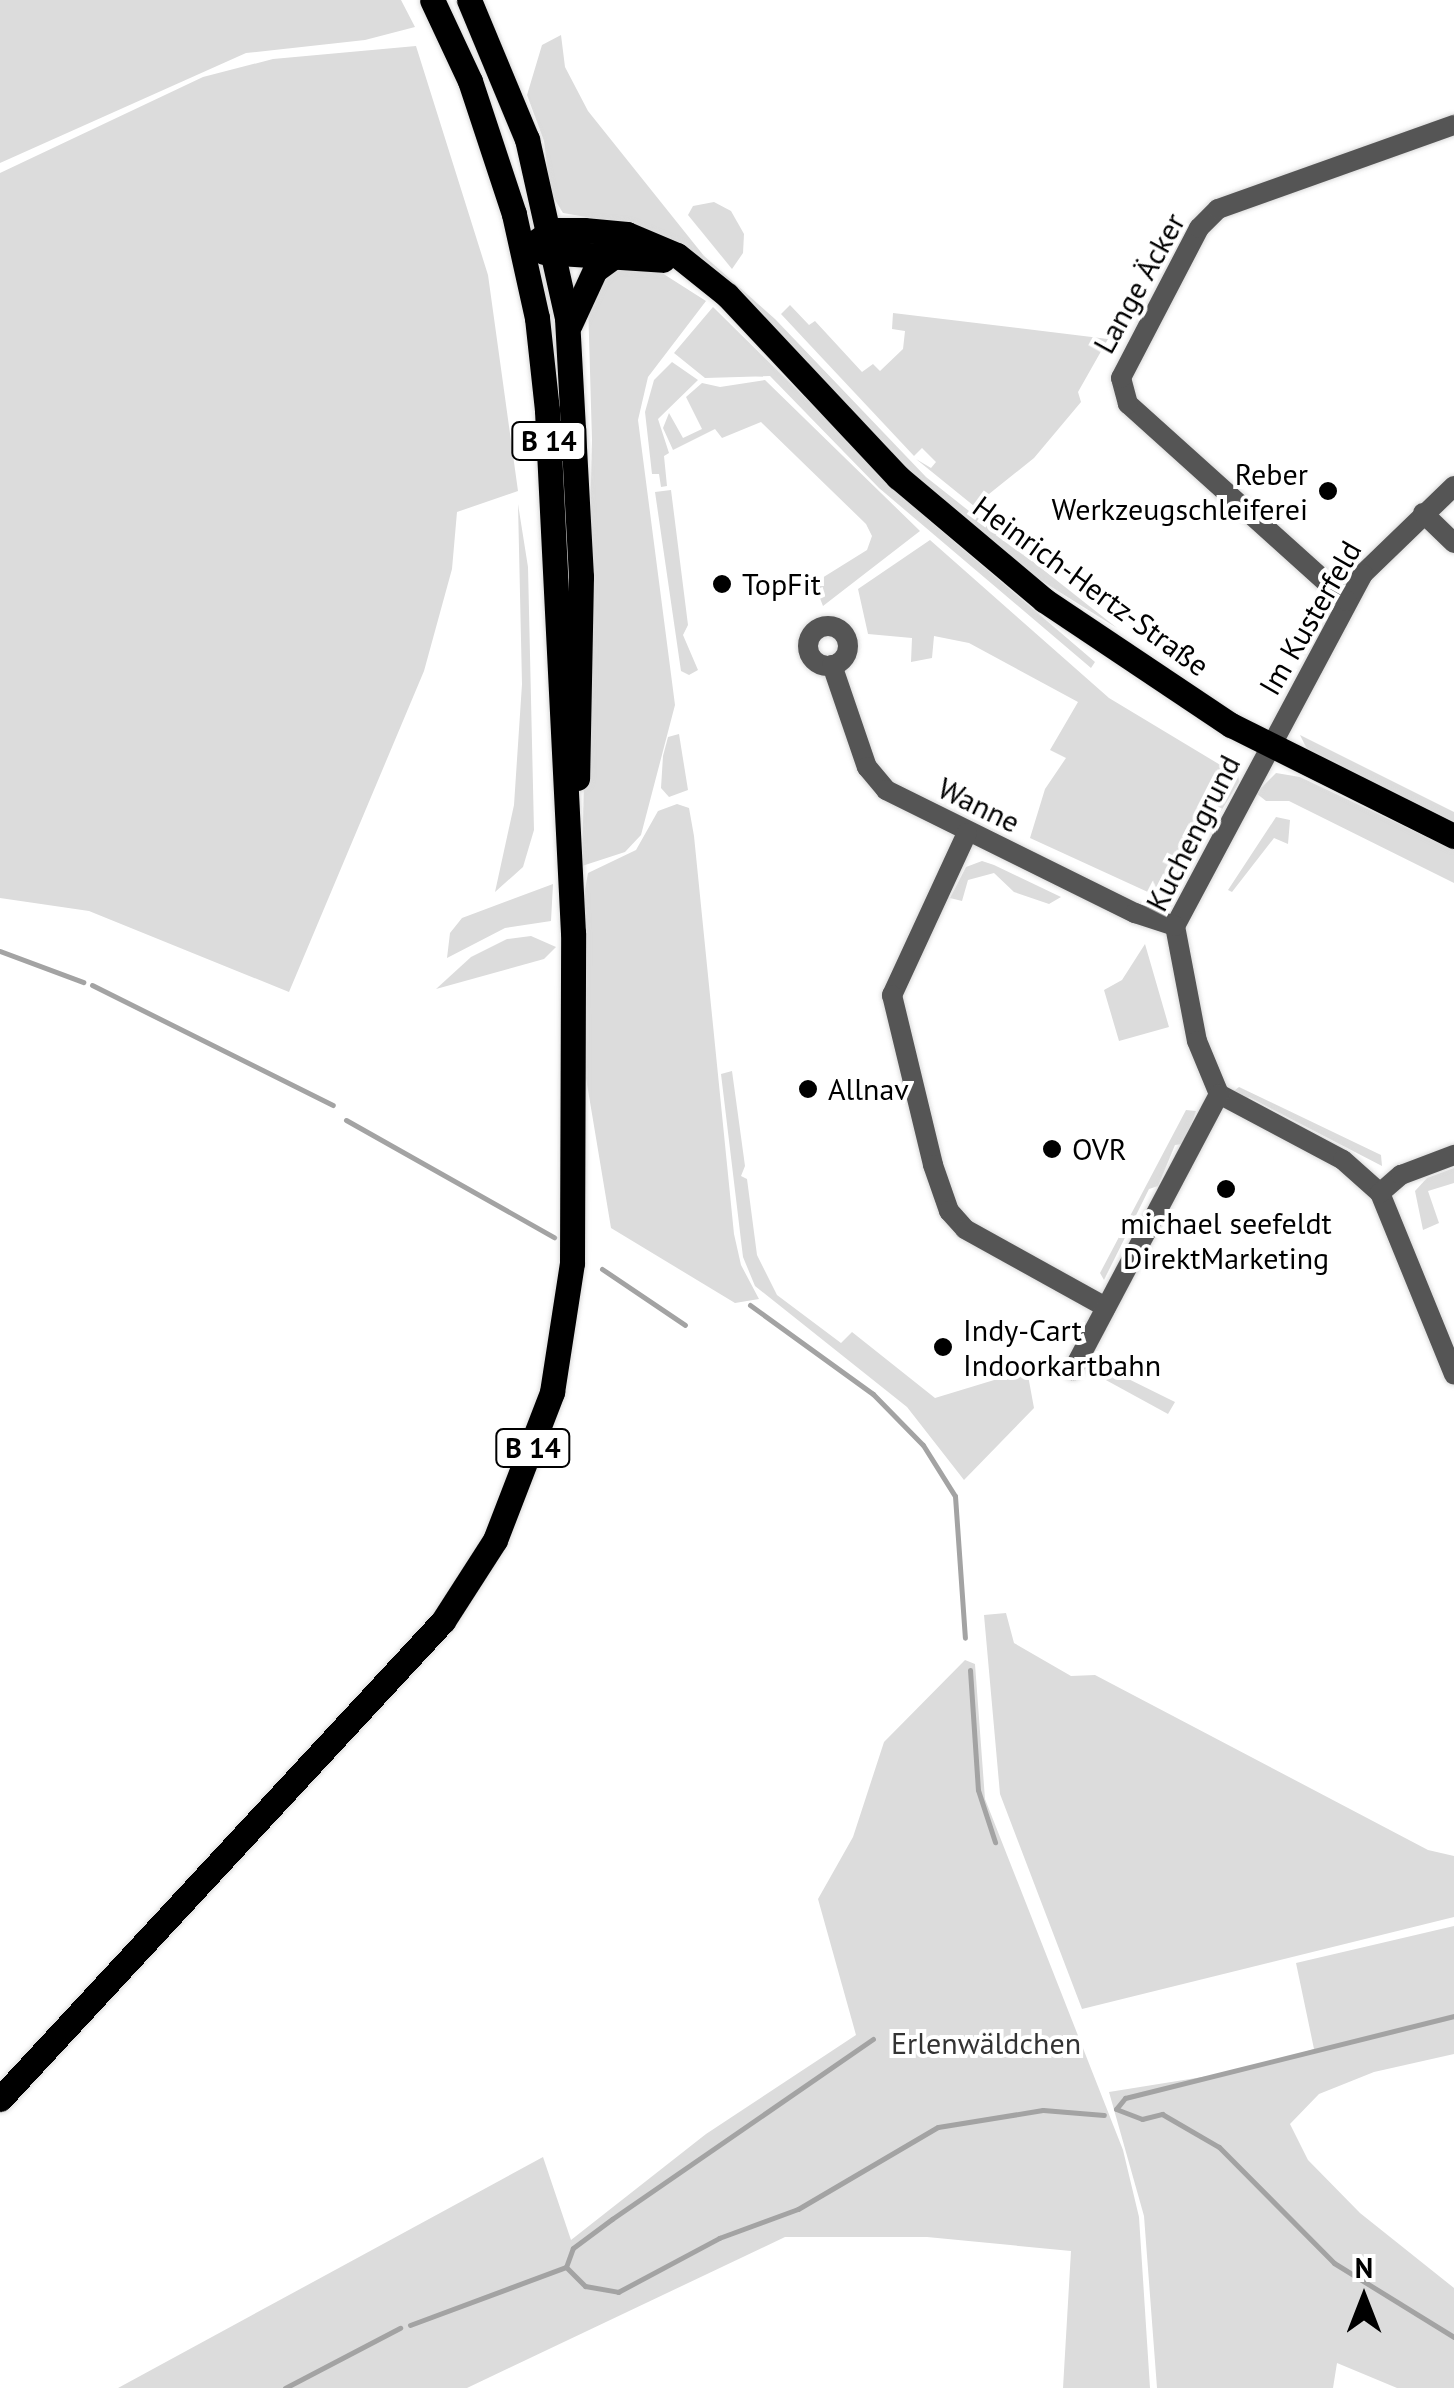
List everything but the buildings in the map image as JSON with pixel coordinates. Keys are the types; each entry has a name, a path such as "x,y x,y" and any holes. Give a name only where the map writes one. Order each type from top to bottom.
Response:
{"main road":[{"name":"B 14","path":"0,2099 386,1689 444,1621 496,1540 552,1392 567,1310 574,1207 571,858 550,448 524,250 470,81 432,0"},
{"name":"B 14","path":"469,0 514,99 555,241 568,329 581,578 571,858"},
{"name":"Heinrich-Hertz-Straße","path":"524,250 555,241 628,234 677,254 702,274 876,455 984,554 1133,663 1270,746 1454,836"},
{"name":"Heinrich-Hertz-Straße","path":"555,241 621,252 702,274"},
{"path":"568,329 594,270 621,252"}],"street":[{"name":"Lange Äcker","path":"1347,602 1128,404 1121,378 1199,228 1218,209 1454,124"},
{"name":"Im Kusterfeld","path":"1270,746 1347,602 1384,549 1454,486"},
{"path":"1423,513 1454,543"},
{"name":"Wanne","path":"832,665 876,780 967,833 1175,926"},
{"name":"Kuchengrund","path":"1219,1094 1197,1041 1175,926 1270,746"},
{"path":"967,833 891,1002 936,1177 949,1211 966,1230 1106,1307"},
{"path":"1073,1370 1219,1094 1343,1160 1380,1193 1454,1374"},
{"path":"1380,1193 1402,1175 1454,1156"}],"green space":[{"path":"0,0 401,0 415,27 365,40 246,53 0,163"},
{"path":"561,35 565,67 588,111 704,256 775,319 926,477 1117,628 1002,556 899,467 703,259 621,223 563,213 550,192 544,141 527,95 542,45"},
{"path":"416,46 488,275 518,491 457,512 452,569 424,671 289,992 89,911 0,898 0,173 203,77 273,59"},
{"path":"714,202 731,211 744,234 743,253 732,269 688,215 693,206"},
{"path":"651,266 706,301 648,377 638,420 675,705 641,835 625,852 582,866 592,440 588,303 606,268"},
{"path":"790,305 809,325 815,321 862,372 873,364 880,371 903,349 905,331 892,329 893,313 1108,339 1078,392 1081,402 1034,458 974,506 916,459 931,468 936,462 922,448 914,456 781,314"},
{"path":"713,307 931,522 1095,662 1091,668 879,488 770,376 705,378 674,353"},
{"path":"672,362 698,380 658,419 669,453 664,456 667,486 661,487 659,474 652,474 645,412 654,380"},
{"path":"765,380 920,531 823,606 814,583 867,550 872,536 866,524 761,422 722,438 715,429 673,450 663,428 669,413 683,438 702,429 686,397 702,383 720,387"},
{"path":"671,490 688,625 683,635 698,670 689,675 681,671 655,492"},
{"path":"518,504 528,567 534,830 523,867 495,892 514,805 522,684"},
{"path":"930,540 1109,698 1227,769 1161,890 1150,893 1030,838 1045,789 1066,758 1050,750 1078,702 969,643 934,636 932,658 911,662 912,638 868,634 858,589"},
{"path":"679,734 688,790 669,797 661,788 663,756 668,737"},
{"path":"1300,735 1454,812 1454,825 1307,749"},
{"path":"1237,766 1239,782 1168,897 1166,892"},
{"path":"1276,773 1300,777 1454,850 1454,883 1289,801 1266,801 1256,793"},
{"path":"677,804 689,808 694,836 734,1234 741,1265 759,1299 735,1303 611,1228 585,1072 582,906 588,873 636,850 658,811"},
{"path":"1276,817 1290,820 1288,844 1274,838 1232,892 1228,890"},
{"path":"982,861 1061,897 1049,904 1014,892 994,873 968,880 962,901 950,898 966,867"},
{"path":"553,884 551,921 505,928 447,958 450,933 462,918"},
{"path":"531,936 556,947 544,959 436,989 471,957 507,939"},
{"path":"1145,944 1169,1027 1119,1041 1104,990 1122,980"},
{"path":"732,1071 745,1166 741,1176 747,1179 757,1255 777,1295 841,1343 852,1332 935,1398 1027,1370 1034,1408 964,1480 907,1407 755,1286 743,1257 721,1074"},
{"path":"1239,1087 1381,1155 1382,1166 1249,1097 1243,1101 1231,1093"},
{"path":"1186,1110 1196,1111 1191,1126 1182,1144 1175,1145 1158,1186 1149,1189 1104,1280 1100,1273"},
{"path":"1454,1168 1454,1183 1428,1191 1439,1223 1423,1230 1415,1191 1427,1178"},
{"path":"1090,1360 1175,1402 1168,1414 1093,1373"},
{"path":"1006,1613 1014,1643 1071,1676 1095,1675 1428,1850 1454,1856 1454,1917 1082,2009 1000,1794 984,1615"},
{"name":"Erlenwäldchen","path":"965,1660 975,1664 985,1799 1123,2150 1139,2217 1150,2388 1063,2388 1071,2251 927,2237 785,2237 467,2388 118,2388 543,2157 571,2240 706,2134 856,2035 818,1899 853,1837 884,1742"},
{"path":"1454,1926 1454,2054 1374,2072 1319,2094 1290,2124 1308,2160 1360,2213 1454,2288 1454,2388 1397,2388 1337,2363 1333,2388 1157,2388 1144,2216 1109,2092 1252,2069 1314,2049 1296,1963"}],"waterway":[{"path":"0,951 83,982"},
{"path":"92,985 333,1105"},
{"path":"346,1120 554,1237"},
{"path":"602,1269 685,1325"},
{"path":"750,1305 873,1394 923,1445 955,1496 965,1638"},
{"path":"970,1670 978,1790 995,1842"},
{"path":"1454,2016 1125,2098 1116,2109 1142,2119 1162,2114 1219,2147 1334,2263 1454,2337"},
{"path":"566,2267 573,2248 612,2219 873,2039"},
{"path":"410,2325 566,2267 585,2286 618,2292 719,2238 798,2209 938,2127 1043,2110 1104,2115"},
{"path":"285,2388 400,2328"}],"place":[{"name":"Reber Werkzeugschleiferei","path":"1328,491"},
{"name":"TopFit","path":"722,584"},
{"name":"Allnav","path":"808,1089"},
{"name":"OVR","path":"1052,1149"},
{"name":"michael seefeldt DirektMarketing","path":"1226,1189"},
{"name":"Indy-Cart Indoorkartbahn","path":"943,1347"}]}
